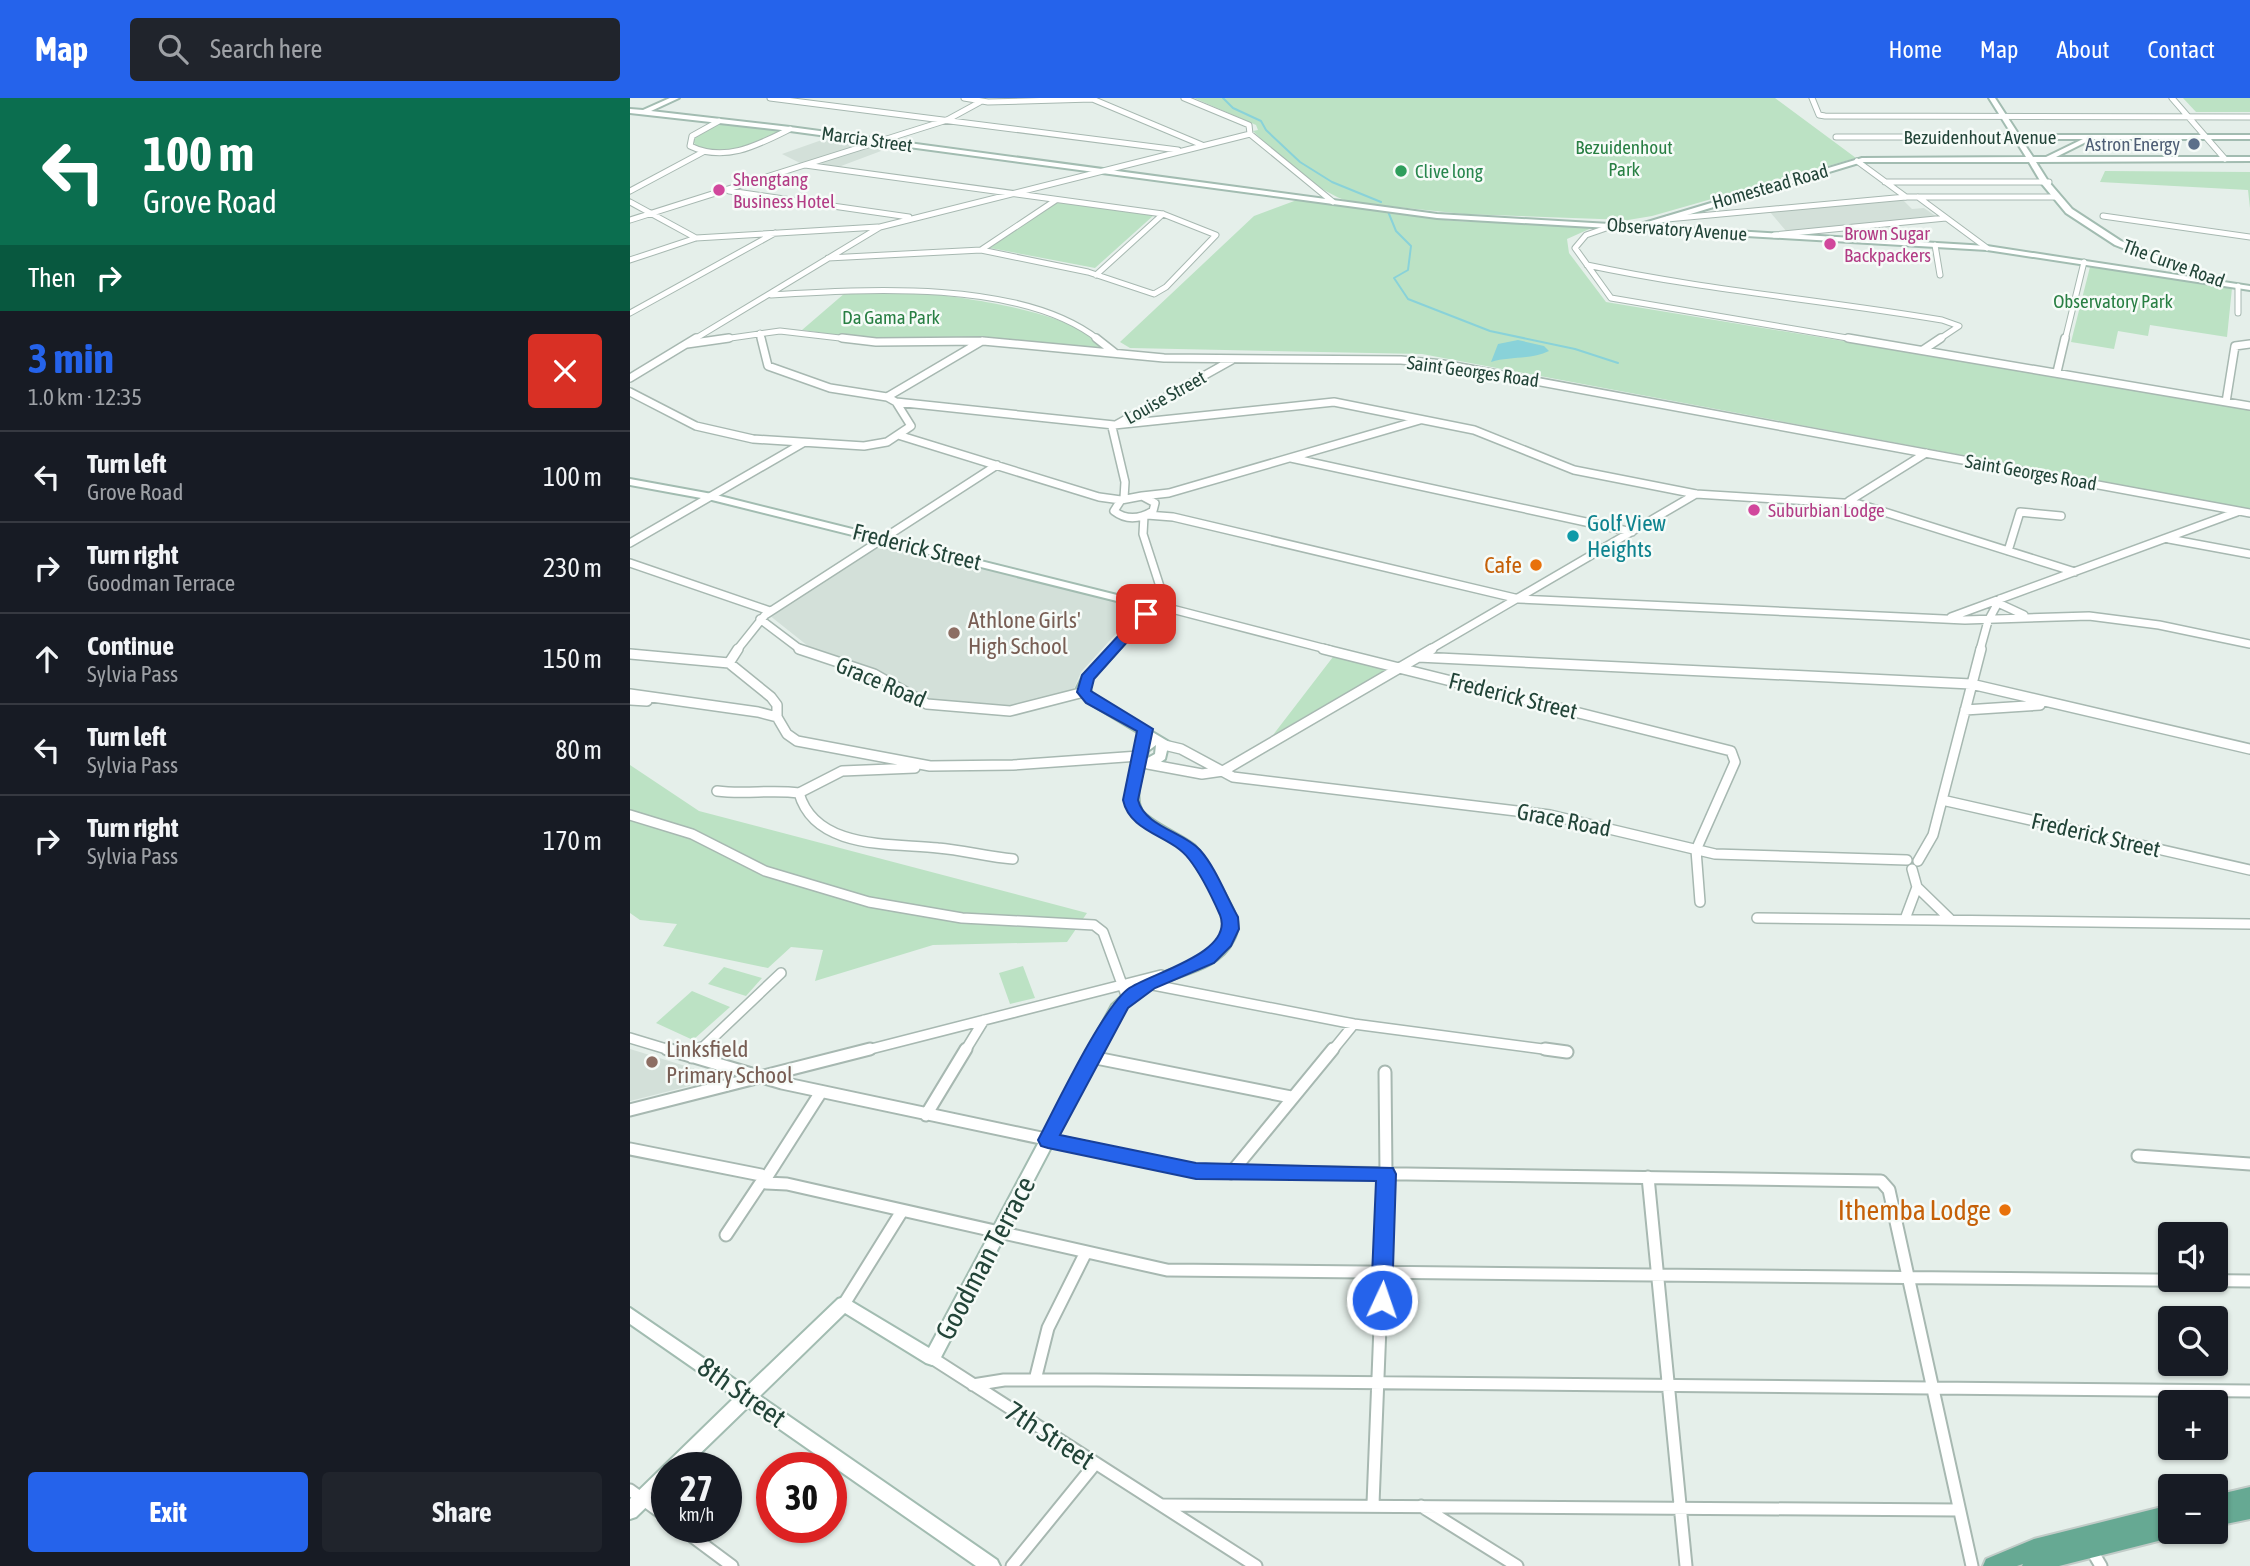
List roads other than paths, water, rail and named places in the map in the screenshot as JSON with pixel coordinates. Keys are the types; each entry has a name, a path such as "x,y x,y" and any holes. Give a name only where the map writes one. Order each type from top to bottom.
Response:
{"main road":[{"path":"636,112 668,98"},
{"path":"636,112 676,98"},
{"name":"The Curve Road","path":"1992,98 2018,137 2038,159 2039,169 2057,197 2076,217 2105,236 2185,270 2238,286"},
{"name":"Marcia Street","path":"636,112 790,129 1104,171"},
{"name":"Bezuidenhout Avenue","path":"2018,137 2250,137"},
{"path":"2047,181 2050,164 2075,145 2100,137"},
{"name":"Homestead Road","path":"1644,226 1857,161 2250,159"},
{"name":"Observatory Avenue","path":"1104,171 1447,216 1987,248 2250,288"},
{"path":"1600,224 1660,219"},
{"path":"2175,276 2185,270"},
{"name":"Frederick Street","path":"632,483 712,497 1121,598 1156,610"},
{"path":"1084,692 1087,678 1156,610"},
{"name":"Grace Road","path":"1084,692 1092,700 1145,729 1164,744"},
{"path":"1142,759 1145,729"},
{"path":"1151,742 1164,744 1161,756 1142,759 1151,742"},
{"name":"Goodman Terrace","path":"932,1358 1113,1016 1127,998 1148,984 1208,959 1219,950 1229,934 1230,920 1194,853 1144,821 1134,810 1131,800 1142,759"},
{"path":"689,1452 844,1304"},
{"name":"7th Street","path":"844,1304 932,1358"},
{"name":"8th Street","path":"630,1315 991,1566"},
{"path":"634,1500 651,1487"},
{"path":"2228,1501 2250,1496"},
{"path":"2228,1514 2250,1509"},
{"path":"1993,1566 2034,1549 2158,1518"},
{"path":"2032,1566 2090,1547 2158,1531"}],"street":[{"path":"770,98 1183,151"},
{"path":"964,98 980,102 1091,99 1203,146"},
{"path":"1184,98 1250,125 1250,134"},
{"path":"1812,98 1820,116 2250,117"},
{"path":"2172,98 2225,159"},
{"path":"630,220 947,120 980,102"},
{"path":"703,152 691,147 689,139 719,121"},
{"path":"630,191 703,152 749,149 790,129"},
{"path":"630,261 696,238 880,227 1250,134"},
{"path":"1250,134 1334,202"},
{"name":"Bezuidenhout Avenue","path":"1836,137 2018,137"},
{"path":"1857,161 1906,197"},
{"path":"805,165 1163,214 1212,232 1216,237 1160,292 1145,293 1096,275 981,250 828,258"},
{"path":"1885,182 2047,181"},
{"path":"724,190 915,218"},
{"path":"1660,219 1916,196 2057,197"},
{"path":"1916,196 1987,248"},
{"path":"981,250 1056,200"},
{"path":"630,202 696,238"},
{"path":"1694,209 1703,216"},
{"path":"1096,275 1163,214"},
{"path":"2103,216 2250,237"},
{"path":"1774,235 1947,218"},
{"path":"1617,225 1594,231 1577,242 1576,252 1609,297 2250,406"},
{"path":"630,377 880,227"},
{"path":"630,313 776,232"},
{"path":"1935,245 1940,275"},
{"path":"2057,372 2084,262"},
{"path":"1587,265 1663,281 1823,300 1956,323 1958,326 1955,331 1923,350"},
{"path":"1591,272 1605,269"},
{"path":"2238,286 2238,313"},
{"path":"767,296 848,291 952,294 1036,309 1094,333 1115,353"},
{"name":"Saint Georges Road","path":"687,344 786,331 881,342 982,341 1232,360 1388,360 1443,364 2250,513"},
{"path":"760,333 768,366 826,387 887,397 896,402 1114,425 1323,401 1482,433 1574,470 1696,495 1849,501 2075,572"},
{"path":"887,397 982,341"},
{"path":"2226,402 2235,346 2249,344"},
{"name":"Louise Street","path":"1122,499 1125,482 1111,433 1114,425 1232,360"},
{"path":"630,393 715,432 805,442 876,445 898,435 911,425 896,402"},
{"path":"898,435 1099,497 1122,499 1169,493 1422,420"},
{"path":"630,543 805,442"},
{"path":"1849,501 1926,453"},
{"path":"1291,458 1632,532"},
{"path":"729,663 760,619 770,611 997,466"},
{"name":"Louise Street","path":"1125,482 1140,496 1174,517"},
{"path":"1156,610 1159,590 1143,534 1146,516 1169,493"},
{"path":"1211,775 1223,771 1696,495"},
{"path":"1099,497 1143,534"},
{"path":"1114,507 1122,499"},
{"path":"2008,551 2020,512 2029,510 2061,516"},
{"path":"1945,620 2238,511"},
{"path":"1126,518 1174,517 1519,599 1945,620 1988,621 2089,616 2250,645"},
{"path":"2167,538 2250,554"},
{"path":"630,564 770,611"},
{"path":"1999,601 2012,612 2033,618"},
{"path":"1905,919 1917,887 1915,865 1932,838 1988,621 1999,601"},
{"name":"Frederick Street","path":"1156,610 1189,615 1731,751 1735,762 1696,850"},
{"name":"Grace Road","path":"760,619 802,652 874,674 927,704 1010,710 1084,692"},
{"path":"630,654 729,663 771,697 777,705 777,717 787,734 797,741 930,766"},
{"path":"1418,657 1971,684 2046,704 2250,749"},
{"path":"630,694 777,717"},
{"path":"630,701 698,703"},
{"path":"1965,710 2046,704"},
{"name":"Grace Road","path":"1164,744 1181,749 1233,776 1550,815 1696,850 1729,855 1907,860 1906,866 1915,865"},
{"path":"717,791 740,795 780,789 799,793 842,771 1115,759 1142,759 1211,775 1233,776"},
{"path":"799,793 809,815 824,827 844,836 1013,859"},
{"name":"Frederick Street","path":"1942,800 2250,870"},
{"path":"630,815 691,834 765,871 869,902 962,918 1094,925 1104,932 1127,998"},
{"path":"1696,850 1700,902"},
{"path":"1917,887 1950,919"},
{"path":"1758,918 2250,924"},
{"path":"630,1110 1179,971"},
{"path":"692,1057 781,972"},
{"path":"1148,984 1354,1024 1567,1052"},
{"path":"926,1115 984,1020"},
{"path":"1231,1172 1354,1024"},
{"path":"630,1038 756,1077 1185,1169 1231,1172 1881,1181 1889,1190 1930,1388 1972,1566"},
{"path":"1091,1057 1291,1097"},
{"path":"1373,1504 1386,1174 1385,1072"},
{"path":"726,1235 821,1092"},
{"path":"630,1149 1167,1270 2250,1281"},
{"path":"2138,1156 2250,1164"},
{"path":"1648,1177 1686,1566"},
{"path":"844,1304 902,1211"},
{"path":"1035,1380 1048,1328 1086,1252"},
{"name":"7th Street","path":"932,1358 1256,1566"},
{"path":"972,1385 988,1381 1035,1380 2250,1391"},
{"path":"1012,1566 1094,1464"},
{"path":"634,1500 651,1509"},
{"path":"1163,1505 1373,1504 1959,1510"},
{"path":"1420,1506 1517,1566"},
{"path":"701,1543 732,1566"},
{"path":"2090,1547 2101,1566"}],"water":[{"path":"1518,340 1544,346 1549,351 1535,356 1491,362 1498,344"}],"waterway":[{"path":"1223,98 1233,108 1261,121 1266,130 1300,162 1332,182 1381,202"},
{"path":"1387,209 1396,231 1411,246 1408,270 1394,278 1408,299 1490,331 1575,349 1618,363"}],"place":[{"name":"Astron Energy","path":"2194,144"},
{"name":"Clive long","path":"1401,171"},
{"name":"Shengtang Business Hotel","path":"719,190"},
{"name":"Brown Sugar Backpackers","path":"1830,244"},
{"name":"Suburbian Lodge","path":"1754,510"},
{"name":"Golf View Heights","path":"1573,536"},
{"name":"Cafe","path":"1536,565"},
{"name":"Athlone Girls' High School","path":"954,633"},
{"name":"Linksfield Primary School","path":"652,1062"},
{"name":"Ithemba Lodge","path":"2005,1210"}],"park label":[{"name":"Bezuidenhout Park","path":"1624,158"},
{"name":"Observatory Park","path":"2113,301"},
{"name":"Da Gama Park","path":"891,317"}]}
